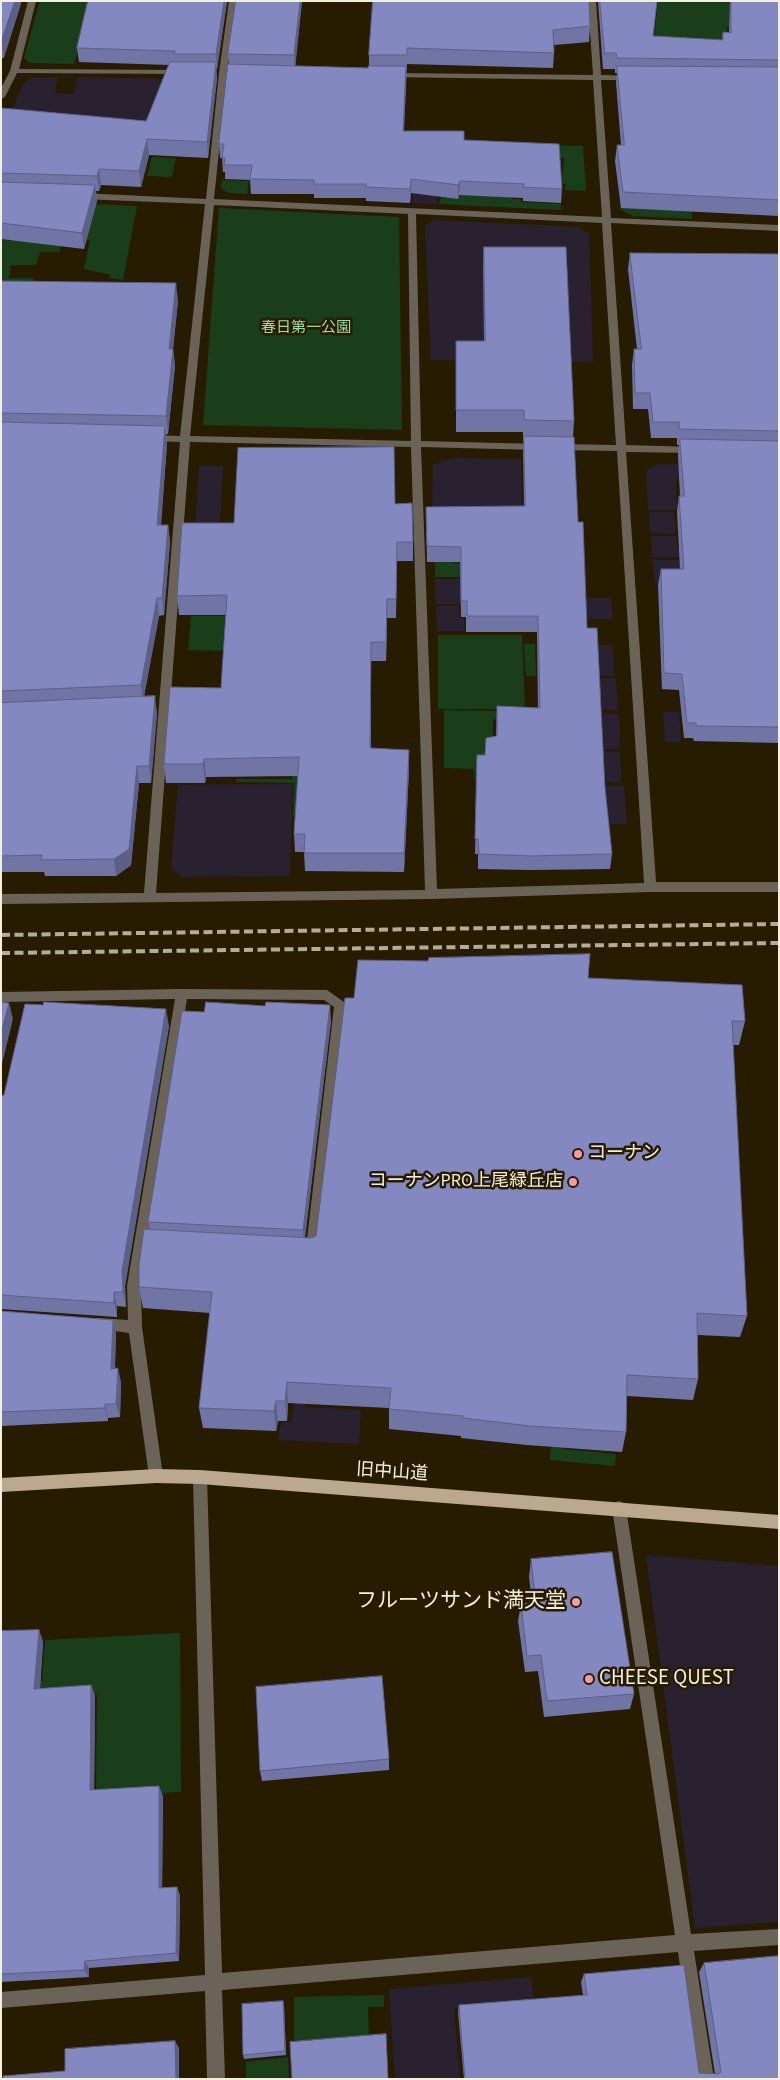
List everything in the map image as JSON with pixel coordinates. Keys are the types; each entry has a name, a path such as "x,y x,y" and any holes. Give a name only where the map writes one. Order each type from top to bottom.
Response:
{"main road":[{"name":"旧中山道","path":"1,1485 156,1476 200,1477 619,1508 779,1522"}],"street":[{"path":"1,97 14,71 32,1"},
{"path":"150,897 159,707 223,73 233,1"},
{"path":"583,8 592,5 598,77 650,887"},
{"path":"14,71 193,72"},
{"path":"213,73 233,73"},
{"path":"381,75 646,78"},
{"path":"71,195 211,200 606,221 779,228"},
{"path":"412,210 416,443 431,894"},
{"path":"137,438 700,451"},
{"path":"1,899 431,894 650,887 779,887"},
{"path":"156,1476 135,1327 134,1286 145,1243 182,994"},
{"path":"1,997 25,1001 182,994 327,996 340,1005 312,1252 293,1251"},
{"path":"87,1324 135,1327"},
{"path":"200,1477 216,2079"},
{"path":"619,1508 705,2079"},
{"path":"1,2000 213,1981 779,1937"}],"shaded area":[{"path":"58,77 55,93 73,94 78,77 170,79 153,121 131,119 125,133 6,122 24,82 32,78"},
{"path":"417,164 439,190 436,204 412,203"},
{"path":"434,220 579,227 589,234 593,362 431,360 425,225"},
{"path":"454,458 521,459 522,521 432,520 433,464"},
{"path":"658,464 692,465 693,479 676,479 677,510 648,510 646,470"},
{"path":"199,466 223,466 218,553 193,553"},
{"path":"649,512 674,512 676,534 650,533"},
{"path":"651,536 676,536 677,548 682,549 683,557 652,557"},
{"path":"652,560 681,560 680,583 655,583"},
{"path":"435,579 464,579 464,604 435,604"},
{"path":"585,598 611,598 613,619 586,619"},
{"path":"436,606 459,606 459,618 464,618 464,631 437,631"},
{"path":"597,645 613,645 614,676 590,675"},
{"path":"588,678 616,678 618,710 602,710 601,692 589,692"},
{"path":"663,712 679,712 681,742 665,742"},
{"path":"602,713 619,714 620,749 603,749"},
{"path":"604,751 620,752 621,783 606,782"},
{"path":"293,784 290,876 183,877 171,868 178,785"},
{"path":"540,786 624,786 627,824 542,824"},
{"path":"295,1400 306,1400 305,1407 361,1410 359,1444 278,1440 281,1423 291,1422"},
{"path":"646,1555 779,1566 779,1922 695,1928"},
{"path":"531,1977 534,2002 454,2009 460,2079 395,2079 389,1989"}],"green space":[{"path":"40,1 142,1 82,39 74,64 30,63 24,58"},
{"path":"658,1 779,1 733,27 727,27 727,46 630,71 653,51"},
{"path":"466,144 583,146 586,191 565,190 566,184 562,183 564,158 520,155 514,174 512,199 521,199 521,202 561,204 561,210 439,204 441,197 458,199"},
{"path":"152,157 176,158 172,177 147,176"},
{"path":"622,164 691,207 692,219 633,216 620,209"},
{"path":"222,180 249,181 247,194 229,193 221,188"},
{"path":"1,200 137,206 123,280 109,278 111,275 84,269 90,240 15,237"},
{"name":"春日第一公園","path":"219,208 399,217 402,430 203,425"},
{"path":"15,238 61,240 60,252 40,252 36,265 11,265 9,278 34,278 28,298 1,295 1,240 13,241"},
{"path":"435,545 453,545 453,563 465,564 465,577 435,577"},
{"path":"191,616 225,616 223,648 228,648 227,651 188,650"},
{"path":"438,635 522,635 525,709 438,709"},
{"path":"524,644 535,644 536,676 526,676"},
{"path":"444,710 545,712 539,719 493,719 493,750 485,752 485,770 490,782 475,782 474,769 444,768"},
{"path":"292,765 328,818 293,817 294,783 236,782 236,779 292,779"},
{"path":"552,1424 563,1424 564,1449 616,1454 615,1466 550,1460"},
{"path":"180,1633 181,1792 96,1796 97,1694 22,1700 10,1685 42,1681 45,1640"},
{"path":"384,1995 384,2007 368,2007 369,2039 294,2040 294,1997"},
{"path":"288,2057 289,2079 246,2079 246,2062"}],"building":[{"path":"1,1 15,1 1,42"},
{"path":"88,1 224,1 216,54 174,54 175,51 77,48"},
{"path":"236,1 300,1 294,55 228,54"},
{"path":"373,1 589,1 590,26 553,30 554,53 407,48 407,55 369,55"},
{"path":"600,1 657,1 653,36 723,40 723,32 731,33 731,1 779,1 779,60 617,58 616,53 605,53"},
{"path":"170,62 216,62 207,142 147,139 139,171 99,169 97,176 1,173 1,108 146,121"},
{"path":"228,64 368,68 368,66 406,66 403,131 464,131 464,140 559,144 562,189 523,187 524,184 460,181 458,185 411,179 410,189 366,187 366,184 314,184 314,180 250,179 252,165 224,165 225,158 222,158 224,144 219,144"},
{"path":"617,66 779,67 779,200 623,192 617,145 624,145"},
{"path":"1,182 95,185 82,233 1,223"},
{"path":"484,247 566,247 574,421 524,420 524,410 456,410 456,341 485,341"},
{"path":"630,253 779,254 779,431 679,429 679,422 653,422 650,393 635,393 634,349 641,349"},
{"path":"1,281 176,283 169,349 173,349 166,416 1,413"},
{"path":"1,422 165,426 157,525 168,525 162,598 157,598 141,685 1,691"},
{"path":"524,436 574,437 578,522 583,522 587,628 597,628 605,788 612,854 532,856 479,854 478,839 475,839 477,755 485,755 486,738 497,736 497,706 540,708 538,616 467,616 467,601 461,601 461,547 427,546 426,507 525,506"},
{"path":"680,439 779,441 779,727 696,726 696,723 687,723 682,674 664,673 661,569 684,569 679,496 684,496"},
{"path":"394,447 395,504 412,503 413,542 397,542 396,599 387,599 386,642 371,642 370,748 409,750 404,853 304,853 305,834 294,834 299,757 204,759 203,764 164,764 170,687 221,688 227,595 177,596 182,523 234,523 238,448"},
{"path":"155,696 149,766 137,766 129,849 114,859 41,860 42,855 1,856 1,703"},
{"path":"590,954 588,978 742,985 745,1021 732,1021 747,1316 697,1313 698,1379 627,1375 626,1432 530,1426 463,1418 463,1416 389,1409 391,1388 287,1382 285,1401 276,1401 274,1411 199,1408 212,1292 139,1287 139,1265 144,1229 311,1238 316,1236 345,998 354,998 358,960 428,961 429,958"},
{"path":"1,1002 9,1003 1,1034"},
{"path":"44,1002 166,1009 122,1271 123,1292 114,1292 114,1303 1,1295 1,1096 4,1095 25,1004 43,1005"},
{"path":"206,1002 265,1006 266,1002 330,1005 303,1230 148,1222 182,1011 204,1012"},
{"path":"1,1311 113,1320 111,1369 118,1368 116,1404 105,1404 105,1408 1,1412"},
{"path":"612,1552 634,1694 547,1701 541,1655 527,1656 521,1604 536,1603 531,1559"},
{"path":"39,1630 34,1689 91,1685 90,1790 159,1786 159,1888 177,1887 176,1953 85,1961 84,1970 1,1974 1,1631"},
{"path":"382,1676 389,1759 260,1771 256,1687"},
{"path":"779,1956 779,2079 465,2079 459,2005 587,1995 584,1974 684,1965 699,2073 719,2074 721,2072 704,1963"},
{"path":"283,2001 285,2051 243,2055 242,2004"},
{"path":"386,2034 388,2079 292,2079 290,2042"},
{"path":"175,2041 176,2079 3,2079 3,2076 65,2071 65,2049"}],"railway":[{"path":"1,935 779,924"},
{"path":"1,953 779,943"}],"place":[{"name":"コーナン","path":"578,1154"},
{"name":"コーナンPRO上尾緑丘店","path":"573,1182"},
{"name":"フルーツサンド満天堂","path":"576,1602"},
{"name":"CHEESE QUEST","path":"589,1679"}]}
